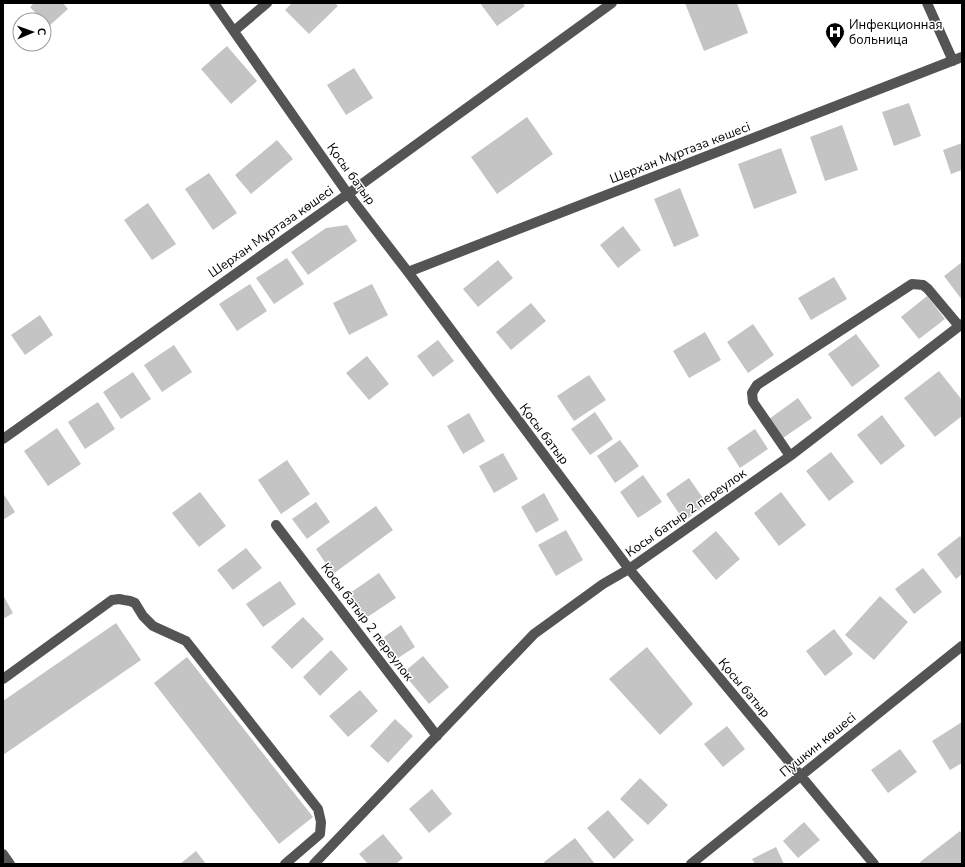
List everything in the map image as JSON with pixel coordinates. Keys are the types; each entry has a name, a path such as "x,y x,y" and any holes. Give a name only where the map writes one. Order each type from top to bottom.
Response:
{"street":[{"name":"Қосы батыр","path":"214,3 348,194 408,272 629,569 874,864"},
{"path":"234,31 267,3"},
{"name":"Шерхан Мұртаза көшесі","path":"3,439 348,194 612,3"},
{"path":"928,3 958,59"},
{"name":"Шерхан Мұртаза көшесі","path":"408,272 958,59"},
{"path":"790,456 753,402 752,393 757,385 912,284 922,285 928,289 961,325"},
{"name":"Косы батыр 2 переулок","path":"314,864 534,634 603,584 629,569 790,456 961,325"},
{"name":"Косы батыр 2 переулок","path":"276,524 437,736"},
{"path":"3,679 112,600 118,599 135,603 143,616 153,626 186,641 318,809 321,822 320,834 285,864"},
{"name":"Пушкин көшесі","path":"691,864 962,646"},
{"path":"3,854 10,864"}],"building":[{"path":"34,3 63,3 68,9 52,23 52,12 35,12 30,7"},
{"path":"292,3 335,3 338,6 309,34 285,10"},
{"path":"480,3 522,3 525,6 497,26"},
{"path":"685,3 737,3 748,33 704,51"},
{"path":"227,46 257,81 231,104 201,69"},
{"path":"354,68 373,98 346,115 327,85"},
{"path":"909,103 921,136 894,146 882,112"},
{"path":"527,117 553,154 497,194 471,157"},
{"path":"842,125 858,170 825,181 810,137"},
{"path":"277,140 293,159 251,194 235,175"},
{"path":"962,143 962,170 951,174 943,150"},
{"path":"781,148 797,193 754,209 738,164"},
{"path":"209,173 237,213 213,230 185,189"},
{"path":"680,188 699,236 674,247 654,199"},
{"path":"148,203 176,244 152,260 124,220"},
{"path":"347,225 357,241 308,275 291,252 326,228"},
{"path":"623,226 641,250 618,268 600,245"},
{"path":"287,258 304,284 274,304 256,278"},
{"path":"498,260 513,278 478,307 463,289"},
{"path":"962,262 962,300 944,276"},
{"path":"834,277 847,299 811,320 798,298"},
{"path":"250,284 267,311 237,331 219,304"},
{"path":"372,284 388,315 349,335 333,303"},
{"path":"927,296 945,319 919,339 901,317"},
{"path":"531,303 546,321 511,350 496,332"},
{"path":"40,315 53,335 25,355 11,335"},
{"path":"753,324 774,355 748,373 727,342"},
{"path":"705,332 721,360 689,378 673,351"},
{"path":"856,334 880,366 852,387 828,354"},
{"path":"438,340 454,361 433,377 417,356"},
{"path":"174,345 192,372 162,392 144,365"},
{"path":"367,356 389,384 369,400 346,373"},
{"path":"939,371 962,400 962,416 935,437 904,398"},
{"path":"133,372 151,399 121,419 103,392"},
{"path":"589,375 606,400 574,421 557,396"},
{"path":"798,398 812,418 783,438 769,419"},
{"path":"98,402 115,429 85,449 68,422"},
{"path":"595,412 613,439 590,455 571,429"},
{"path":"469,413 485,441 463,454 447,426"},
{"path":"882,415 905,446 881,465 857,435"},
{"path":"57,428 81,464 48,486 24,451"},
{"path":"755,429 768,449 740,468 727,448"},
{"path":"620,440 639,466 615,483 597,456"},
{"path":"831,452 854,482 829,501 806,471"},
{"path":"503,453 518,479 494,493 479,466"},
{"path":"287,460 310,494 281,514 258,480"},
{"path":"643,475 662,502 638,518 620,492"},
{"path":"689,478 707,504 684,521 666,494"},
{"path":"200,492 226,526 199,547 172,513"},
{"path":"781,492 806,525 779,546 754,513"},
{"path":"3,493 15,512 3,520"},
{"path":"544,493 559,520 536,533 521,507"},
{"path":"316,502 330,522 307,539 292,519"},
{"path":"376,506 393,530 333,574 316,549"},
{"path":"566,530 583,560 556,576 538,545"},
{"path":"716,531 740,559 716,580 692,551"},
{"path":"960,536 962,539 962,574 956,579 937,554"},
{"path":"246,548 262,568 233,590 217,570"},
{"path":"923,568 942,592 914,614 895,589"},
{"path":"379,573 396,598 366,618 350,593"},
{"path":"280,581 296,604 263,627 246,604"},
{"path":"3,595 13,613 3,619"},
{"path":"880,596 908,622 874,660 845,635"},
{"path":"303,617 324,639 292,669 271,647"},
{"path":"116,623 141,660 3,755 3,701"},
{"path":"401,625 415,647 398,658 384,637"},
{"path":"834,629 853,654 825,676 806,651"},
{"path":"647,647 693,704 660,735 609,679"},
{"path":"331,650 348,669 320,696 303,677"},
{"path":"423,656 449,687 429,704 403,673"},
{"path":"187,657 313,817 279,844 154,683"},
{"path":"360,690 378,711 348,737 329,716"},
{"path":"395,719 413,736 388,763 370,746"},
{"path":"962,722 962,763 950,770 932,741"},
{"path":"727,726 745,749 723,767 704,744"},
{"path":"900,749 917,772 888,793 871,770"},
{"path":"640,778 668,805 648,825 620,799"},
{"path":"432,789 452,814 429,833 409,809"},
{"path":"608,810 634,840 614,859 587,828"},
{"path":"804,822 820,840 798,858 783,841"},
{"path":"960,831 962,834 962,864 921,864 920,862"},
{"path":"383,834 403,858 396,864 368,864 359,854"},
{"path":"575,838 595,864 545,864 544,862"},
{"path":"776,847 784,864 755,864 752,859"},
{"path":"196,851 206,864 180,864"}],"place":[{"name":"Инфекционная больница","path":"835,49"}]}
